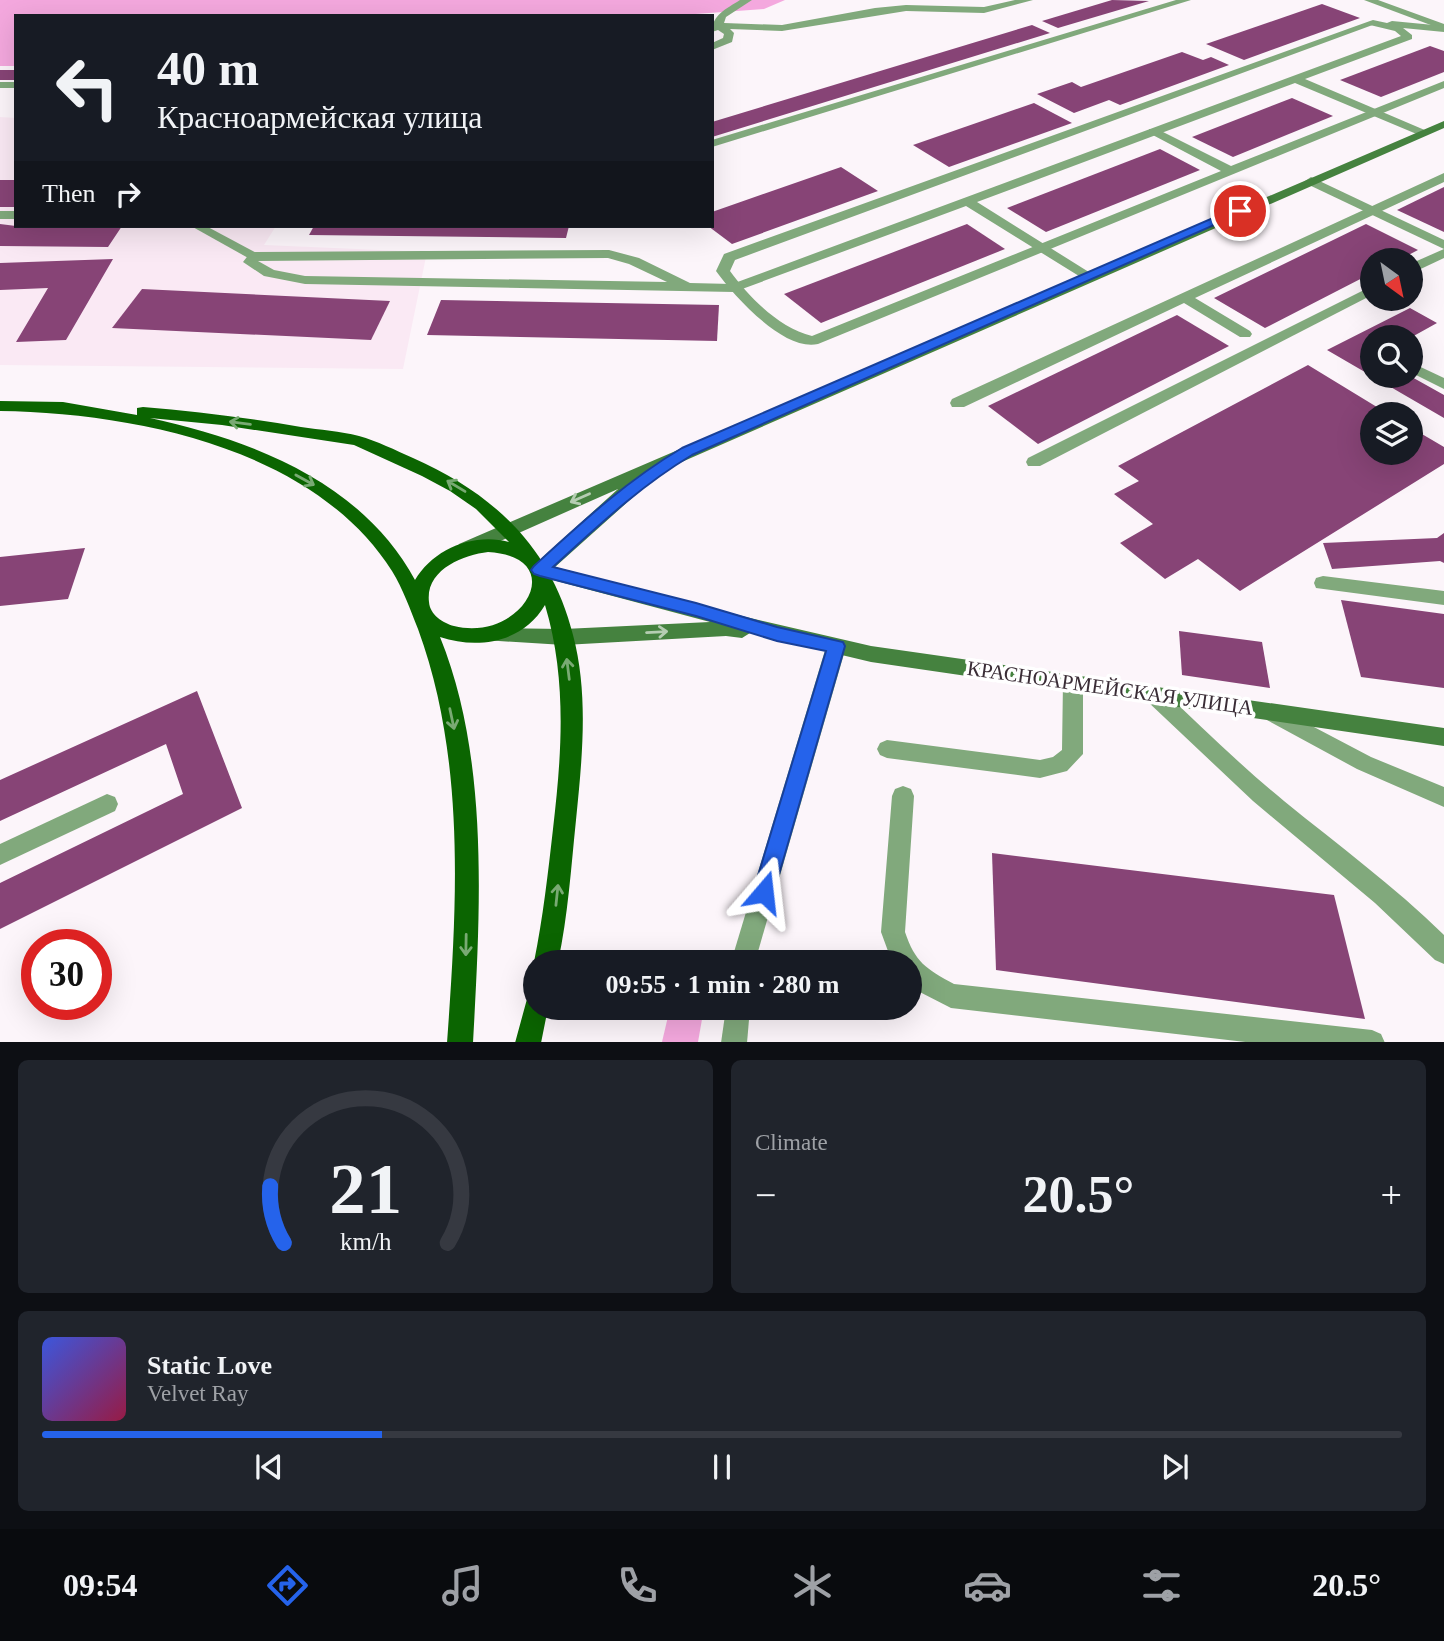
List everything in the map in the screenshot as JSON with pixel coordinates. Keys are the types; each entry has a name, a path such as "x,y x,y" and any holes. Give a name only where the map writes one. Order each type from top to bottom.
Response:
{"main road":[{"path":"460,1042 466,960 468,844 456,735 441,665 419,595 425,577 437,563 508,529 1444,124"},
{"path":"0,405 168,414 354,440 435,473 476,498 508,529 540,570 554,604 564,637 572,696 569,781 549,950"},
{"path":"53,406 126,416 209,438 277,465 327,493 367,528 400,570 423,612 437,628 461,636 491,635 514,626 535,608 542,590 540,570 521,552 495,545 463,550"},
{"path":"540,570 616,500 650,474 687,452"},
{"name":"КРАСНОАРМЕЙСКАЯ УЛИЦА","path":"540,570 777,634 836,646 1444,737"},
{"name":"КРАСНОАРМЕЙСКАЯ УЛИЦА","path":"491,635 564,637 726,629 777,634"},
{"path":"528,1042 533,1020"}],"street":[{"path":"714,27 722,15 747,0"},
{"path":"714,27 782,28 875,11 906,8 984,10 1028,0"},
{"path":"714,143 1186,0"},
{"path":"1369,0 1444,28"},
{"path":"1444,28 1373,23 729,257 723,271 734,288 790,334 813,341 1444,84"},
{"path":"255,256 250,262 258,269 306,280 734,288 1408,37 1398,29 1373,23"},
{"path":"714,27 729,33 728,40 714,46"},
{"path":"1295,79 1423,133"},
{"path":"1153,131 1231,171"},
{"path":"958,403 1444,177"},
{"path":"1311,181 1444,245"},
{"path":"967,201 1087,277"},
{"path":"201,228 255,256 609,254 634,261 687,287"},
{"path":"1423,264 1444,253"},
{"path":"1034,462 1360,296"},
{"path":"1184,297 1245,334"},
{"path":"1423,373 1444,384"},
{"path":"1323,583 1444,598"},
{"path":"747,950 836,646"},
{"path":"887,749 1040,769 1059,765 1072,754 1073,681"},
{"path":"1154,695 1275,807 1411,917 1444,952"},
{"path":"1271,712 1364,763 1444,797"},
{"path":"899,950 893,932 903,796"},
{"path":"0,855 107,804"},
{"path":"922,980 951,996 1372,1042"},
{"path":"734,1042 737,1020"}],"shaded area":[{"path":"0,0 785,0 764,9 695,14 14,14 14,66 0,66"},
{"path":"0,117 14,118 14,228 275,228 264,245 427,252 403,369 0,365"},
{"path":"667,1020 702,1020 698,1042 662,1042"}],"building":[{"path":"1112,0 1149,1 1058,28 1042,21"},
{"path":"1322,4 1360,18 1244,60 1206,44"},
{"path":"1032,25 1050,33 714,136 714,121"},
{"path":"1430,46 1444,51 1444,72 1381,97 1340,80"},
{"path":"1182,52 1203,60 1211,57 1229,65 1120,105 1109,100 1074,113 1037,94 1072,82 1081,87"},
{"path":"0,70 14,70 14,80 0,80"},
{"path":"1292,98 1333,116 1233,157 1192,137"},
{"path":"1034,103 1072,123 949,167 913,145"},
{"path":"1160,149 1200,170 1046,232 1007,208"},
{"path":"841,167 878,191 732,244 711,228 714,228 714,211"},
{"path":"0,180 14,180 14,207 0,207"},
{"path":"1444,187 1444,232 1397,210"},
{"path":"0,224 14,226 14,228 121,228 108,247 0,246"},
{"path":"967,224 1005,249 821,323 784,294"},
{"path":"1366,224 1414,248 1360,248 1360,279 1265,328 1214,298"},
{"path":"313,228 568,228 566,238 309,235"},
{"path":"113,259 66,340 16,342 48,288 0,290 0,263"},
{"path":"142,289 390,301 371,340 112,328"},
{"path":"441,300 719,305 717,341 427,335"},
{"path":"1402,312 1417,312 1437,323 1423,331 1423,325 1376,325"},
{"path":"1177,315 1229,346 1038,444 988,406"},
{"path":"1360,333 1360,369 1327,350"},
{"path":"1308,365 1369,402 1360,402 1360,465 1423,465 1423,435 1444,447 1444,464 1240,591 1198,559 1165,579 1120,543 1153,524 1114,494 1139,481 1118,466"},
{"path":"1423,383 1444,395 1444,418 1423,406 1423,402 1416,402 1392,388 1423,388"},
{"path":"1444,533 1444,563 1440,561 1332,569 1323,543 1437,538"},
{"path":"85,548 68,599 0,606 0,557"},
{"path":"1341,600 1444,614 1444,688 1361,677"},
{"path":"1179,631 1262,642 1270,688 1182,675"},
{"path":"197,691 242,808 0,929 0,883 183,794 166,744 0,821 0,780"},
{"path":"992,853 1334,895 1365,1019 996,970"}],"route":[{"path":"764,892 836,646 777,634 540,570 616,500 650,474 687,452 1240,211"}]}
